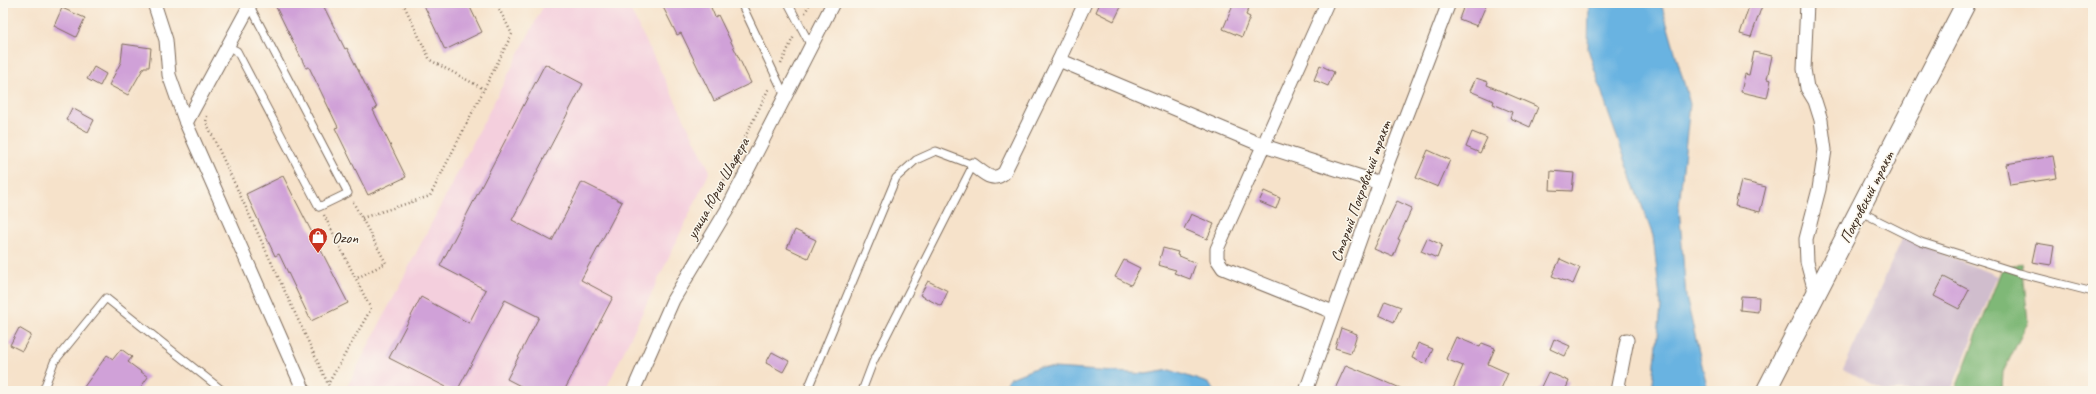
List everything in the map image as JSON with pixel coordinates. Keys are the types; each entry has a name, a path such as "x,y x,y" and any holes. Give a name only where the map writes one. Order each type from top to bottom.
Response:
{"main road":[{"name":"Покровский тракт","path":"1766,391 1966,3"}],"street":[{"path":"154,3 166,40 169,75 186,123 304,391"},
{"name":"улица Юрия Шафера","path":"633,391 673,300 727,210 833,3"},
{"path":"973,165 991,178 999,178 1004,173 1085,3"},
{"path":"1327,3 1217,249 1217,259 1223,268 1333,312"},
{"name":"Старый Покровский тракт","path":"1306,391 1380,184 1449,3"},
{"path":"1807,3 1804,68 1807,88 1815,101 1821,120 1825,150 1819,189 1806,239 1807,262 1816,295"},
{"path":"186,123 227,46 251,5"},
{"path":"1059,60 1264,146 1380,184"},
{"path":"1617,391 1626,340"}],"lane":[{"path":"741,3 785,96"},
{"path":"788,3 811,46"},
{"path":"227,46 237,51 320,207 348,193 251,5"},
{"path":"807,391 896,178 916,160 936,151 973,165 873,362 862,391"},
{"path":"1859,211 1921,242 2019,273 2093,292"},
{"path":"43,391 54,362 106,298 223,391"}],"path":[{"path":"403,3 430,60 484,89"},
{"path":"362,218 430,196 512,34 496,3"},
{"path":"709,211 810,3"},
{"path":"209,112 206,122 331,391"},
{"path":"348,193 386,263 357,278"},
{"path":"320,207 357,278 371,309 328,384"}],"shaded area":[{"path":"545,3 627,3 710,171 605,391 345,391"},
{"path":"1903,237 1997,276 1951,391 1883,391 1843,370"}],"green space":[{"path":"2022,262 2028,322 2003,372 2002,391 1955,391 2001,271"}],"water":[{"path":"1589,3 1661,3 1690,104 1679,206 1686,297 1707,386 1706,391 1652,391 1661,307 1653,236 1609,115 1588,49"},
{"path":"1038,367 1146,374 1170,370 1210,384 1214,391 1006,391 1008,379"}],"building":[{"path":"274,3 322,3 345,49 347,48 377,108 373,110 406,177 368,195 335,128 338,127 309,67 306,68"},
{"path":"423,3 468,3 482,32 445,50"},
{"path":"661,3 709,3 715,17 718,15 751,83 714,101 681,33 677,35"},
{"path":"1100,3 1123,3 1114,21 1096,12"},
{"path":"1234,3 1251,3 1246,15 1250,17 1242,37 1223,29"},
{"path":"1465,3 1487,3 1477,26 1459,19"},
{"path":"1750,3 1763,3 1751,37 1740,34"},
{"path":"62,8 85,18 76,37 54,26"},
{"path":"123,44 151,48 149,67 144,67 128,95 109,85 121,62"},
{"path":"1754,52 1772,56 1767,79 1771,80 1767,98 1741,92 1745,74 1749,75"},
{"path":"545,64 583,84 512,220 552,241 582,182 622,202 581,280 613,297 564,391 530,391 507,379 539,317 505,300 457,391 454,391 389,358 421,297 469,323 486,290 440,266"},
{"path":"1320,65 1334,72 1328,86 1314,80"},
{"path":"94,67 106,74 100,86 87,79"},
{"path":"1476,78 1488,82 1487,85 1538,107 1530,127 1510,118 1512,112 1493,104 1494,101 1470,91"},
{"path":"72,108 94,120 88,132 66,120"},
{"path":"1472,132 1487,138 1480,153 1466,147"},
{"path":"1428,150 1450,160 1438,187 1416,178"},
{"path":"2053,156 2057,178 2010,185 2006,164"},
{"path":"1551,171 1574,173 1572,191 1550,190"},
{"path":"283,176 348,303 311,321 279,254 275,256 246,194"},
{"path":"1741,181 1766,187 1760,212 1735,206"},
{"path":"1264,191 1280,198 1276,209 1259,202"},
{"path":"1397,201 1412,208 1398,239 1400,240 1393,257 1374,249"},
{"path":"1191,214 1214,224 1207,239 1184,229"},
{"path":"795,230 816,240 808,258 787,248"},
{"path":"1427,238 1442,245 1437,258 1421,251"},
{"path":"2036,243 2054,246 2051,265 2032,262"},
{"path":"1163,248 1178,252 1177,255 1196,263 1190,279 1174,273 1176,270 1158,265"},
{"path":"1560,259 1580,268 1573,284 1552,276"},
{"path":"1124,260 1140,268 1131,285 1115,277"},
{"path":"1944,277 1969,290 1959,309 1934,296"},
{"path":"928,281 948,291 941,306 920,295"},
{"path":"1741,296 1759,297 1758,312 1740,310"},
{"path":"1385,301 1401,307 1394,322 1379,315"},
{"path":"19,328 31,335 22,351 10,345"},
{"path":"1341,328 1357,334 1351,353 1335,348"},
{"path":"1456,337 1480,347 1482,343 1495,348 1488,364 1508,373 1500,391 1452,391 1463,366 1446,359"},
{"path":"1554,339 1570,346 1565,356 1550,349"},
{"path":"1418,343 1433,349 1426,364 1412,358"},
{"path":"121,349 132,357 128,362 148,377 138,391 81,391 107,355 113,359"},
{"path":"772,352 789,361 783,372 766,363"},
{"path":"1346,365 1368,374 1407,391 1334,391"},
{"path":"1548,372 1569,381 1565,391 1539,391"}],"place":[{"name":"Ozon","path":"318,254"}]}
